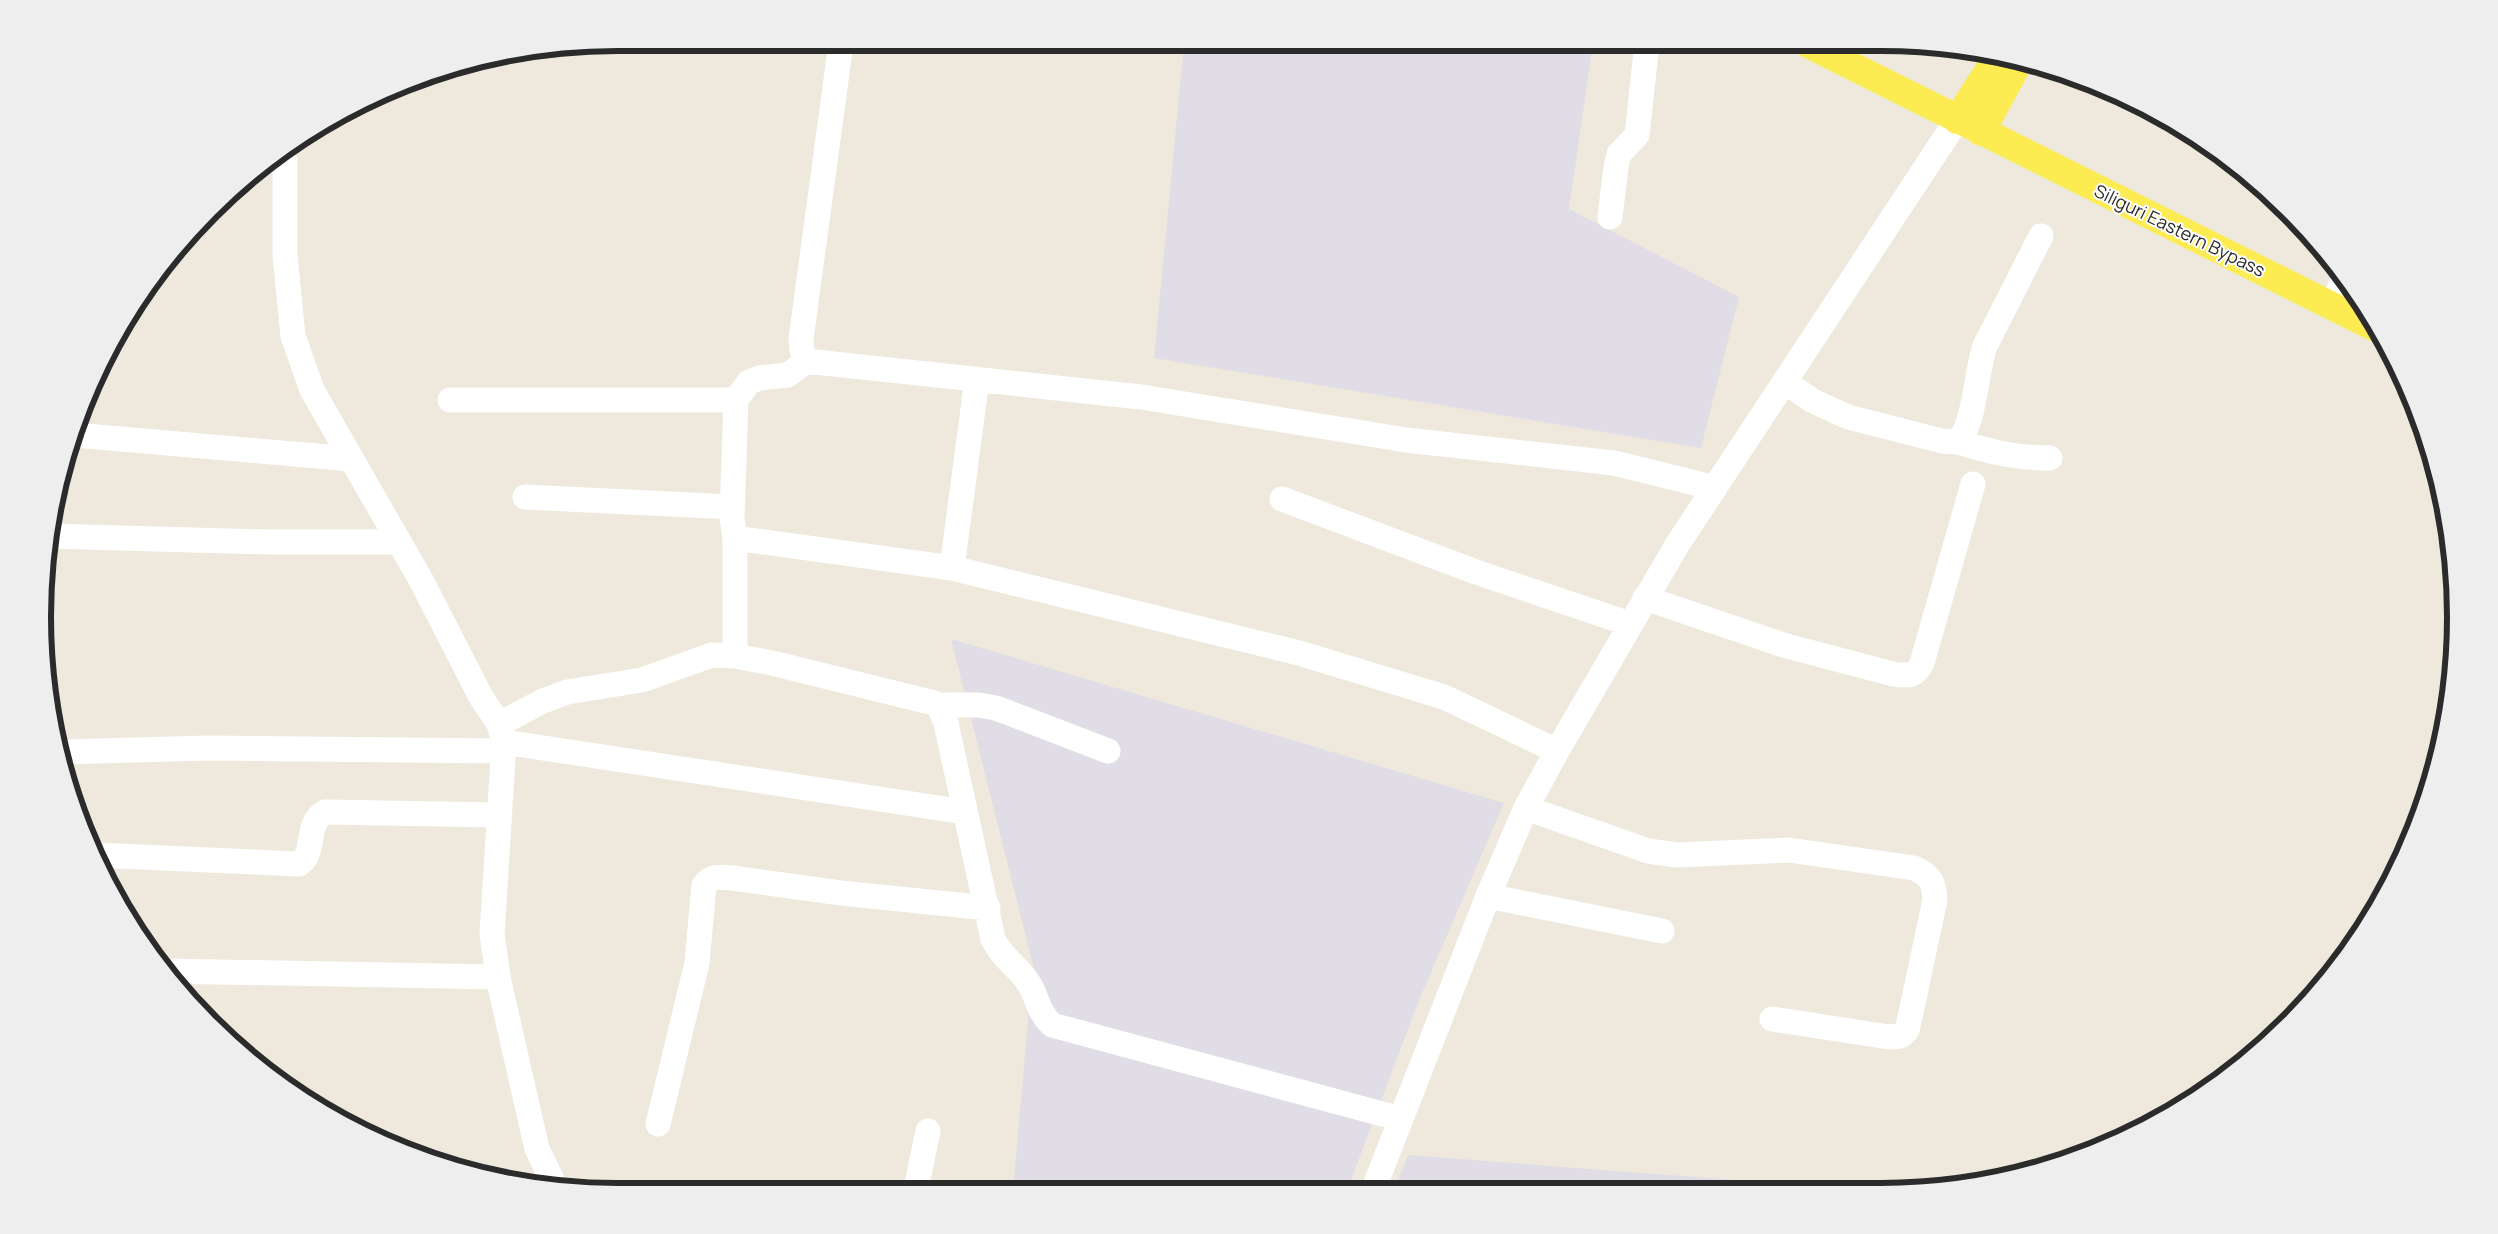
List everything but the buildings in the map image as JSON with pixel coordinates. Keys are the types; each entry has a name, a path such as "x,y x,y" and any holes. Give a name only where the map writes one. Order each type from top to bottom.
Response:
{"main road":[{"name":"Siliguri Eastern Bypass","path":"1836,51 1969,126 2363,321"},
{"path":"1969,126 1995,63"},
{"path":"1969,126 2014,68"}],"street":[{"path":"806,360 801,338 840,51"},
{"path":"1610,217 1619,154 1636,135 1646,51"},
{"path":"1376,1183 1488,896 1526,808 1557,751 1645,598 1715,488 1785,382 1969,126"},
{"path":"284,160 285,255 293,336 312,390 421,580 502,739 492,934 498,977 537,1149 552,1179"},
{"path":"1958,442 1967,426 1980,360 1985,346 2042,236"},
{"path":"2332,306 2340,287"},
{"path":"735,656 735,538 732,507 736,400 749,382 760,378 788,375 806,360 1141,397 1406,440 1614,463 1715,488"},
{"path":"952,568 977,379"},
{"path":"1785,382 1813,402 1848,417 1942,442 1958,442 1998,454 2020,458 2050,458"},
{"path":"450,400 736,400"},
{"path":"81,436 352,459"},
{"path":"1645,598 1783,645 1893,674 1910,676 1917,672 1922,662 1973,484"},
{"path":"525,497 732,507"},
{"path":"1282,499 1476,572 1630,624"},
{"path":"57,536 269,542 398,542"},
{"path":"735,538 952,568 1299,652 1444,697 1557,751"},
{"path":"502,739 543,701 567,692 642,680 712,655 735,656 926,700 937,705 965,704 996,708 1108,751"},
{"path":"937,705 943,713 946,723 988,908 993,939 998,950 1026,979 1042,1015 1052,1025 1401,1119"},
{"path":"68,752 502,739 965,812"},
{"path":"1526,808 1648,851 1677,855 1789,850 1914,868 1927,874 1934,884 1935,900 1907,1030 1900,1036 1889,1037 1772,1019"},
{"path":"104,855 299,864 304,861 307,855 314,822 319,815 325,812 499,814"},
{"path":"658,1124 697,963 704,885 709,878 717,876 840,893 988,908"},
{"path":"1488,896 1662,931"},
{"path":"176,971 498,977"},
{"path":"917,1183 928,1131"}],"shaded area":[{"path":"1183,51 1592,51 1569,209 1739,297 1701,448 1154,358"},
{"path":"951,639 1504,803 1419,1000 1350,1183 1014,1183 1033,965"},
{"path":"1408,1155 1772,1183 1397,1183"}]}
